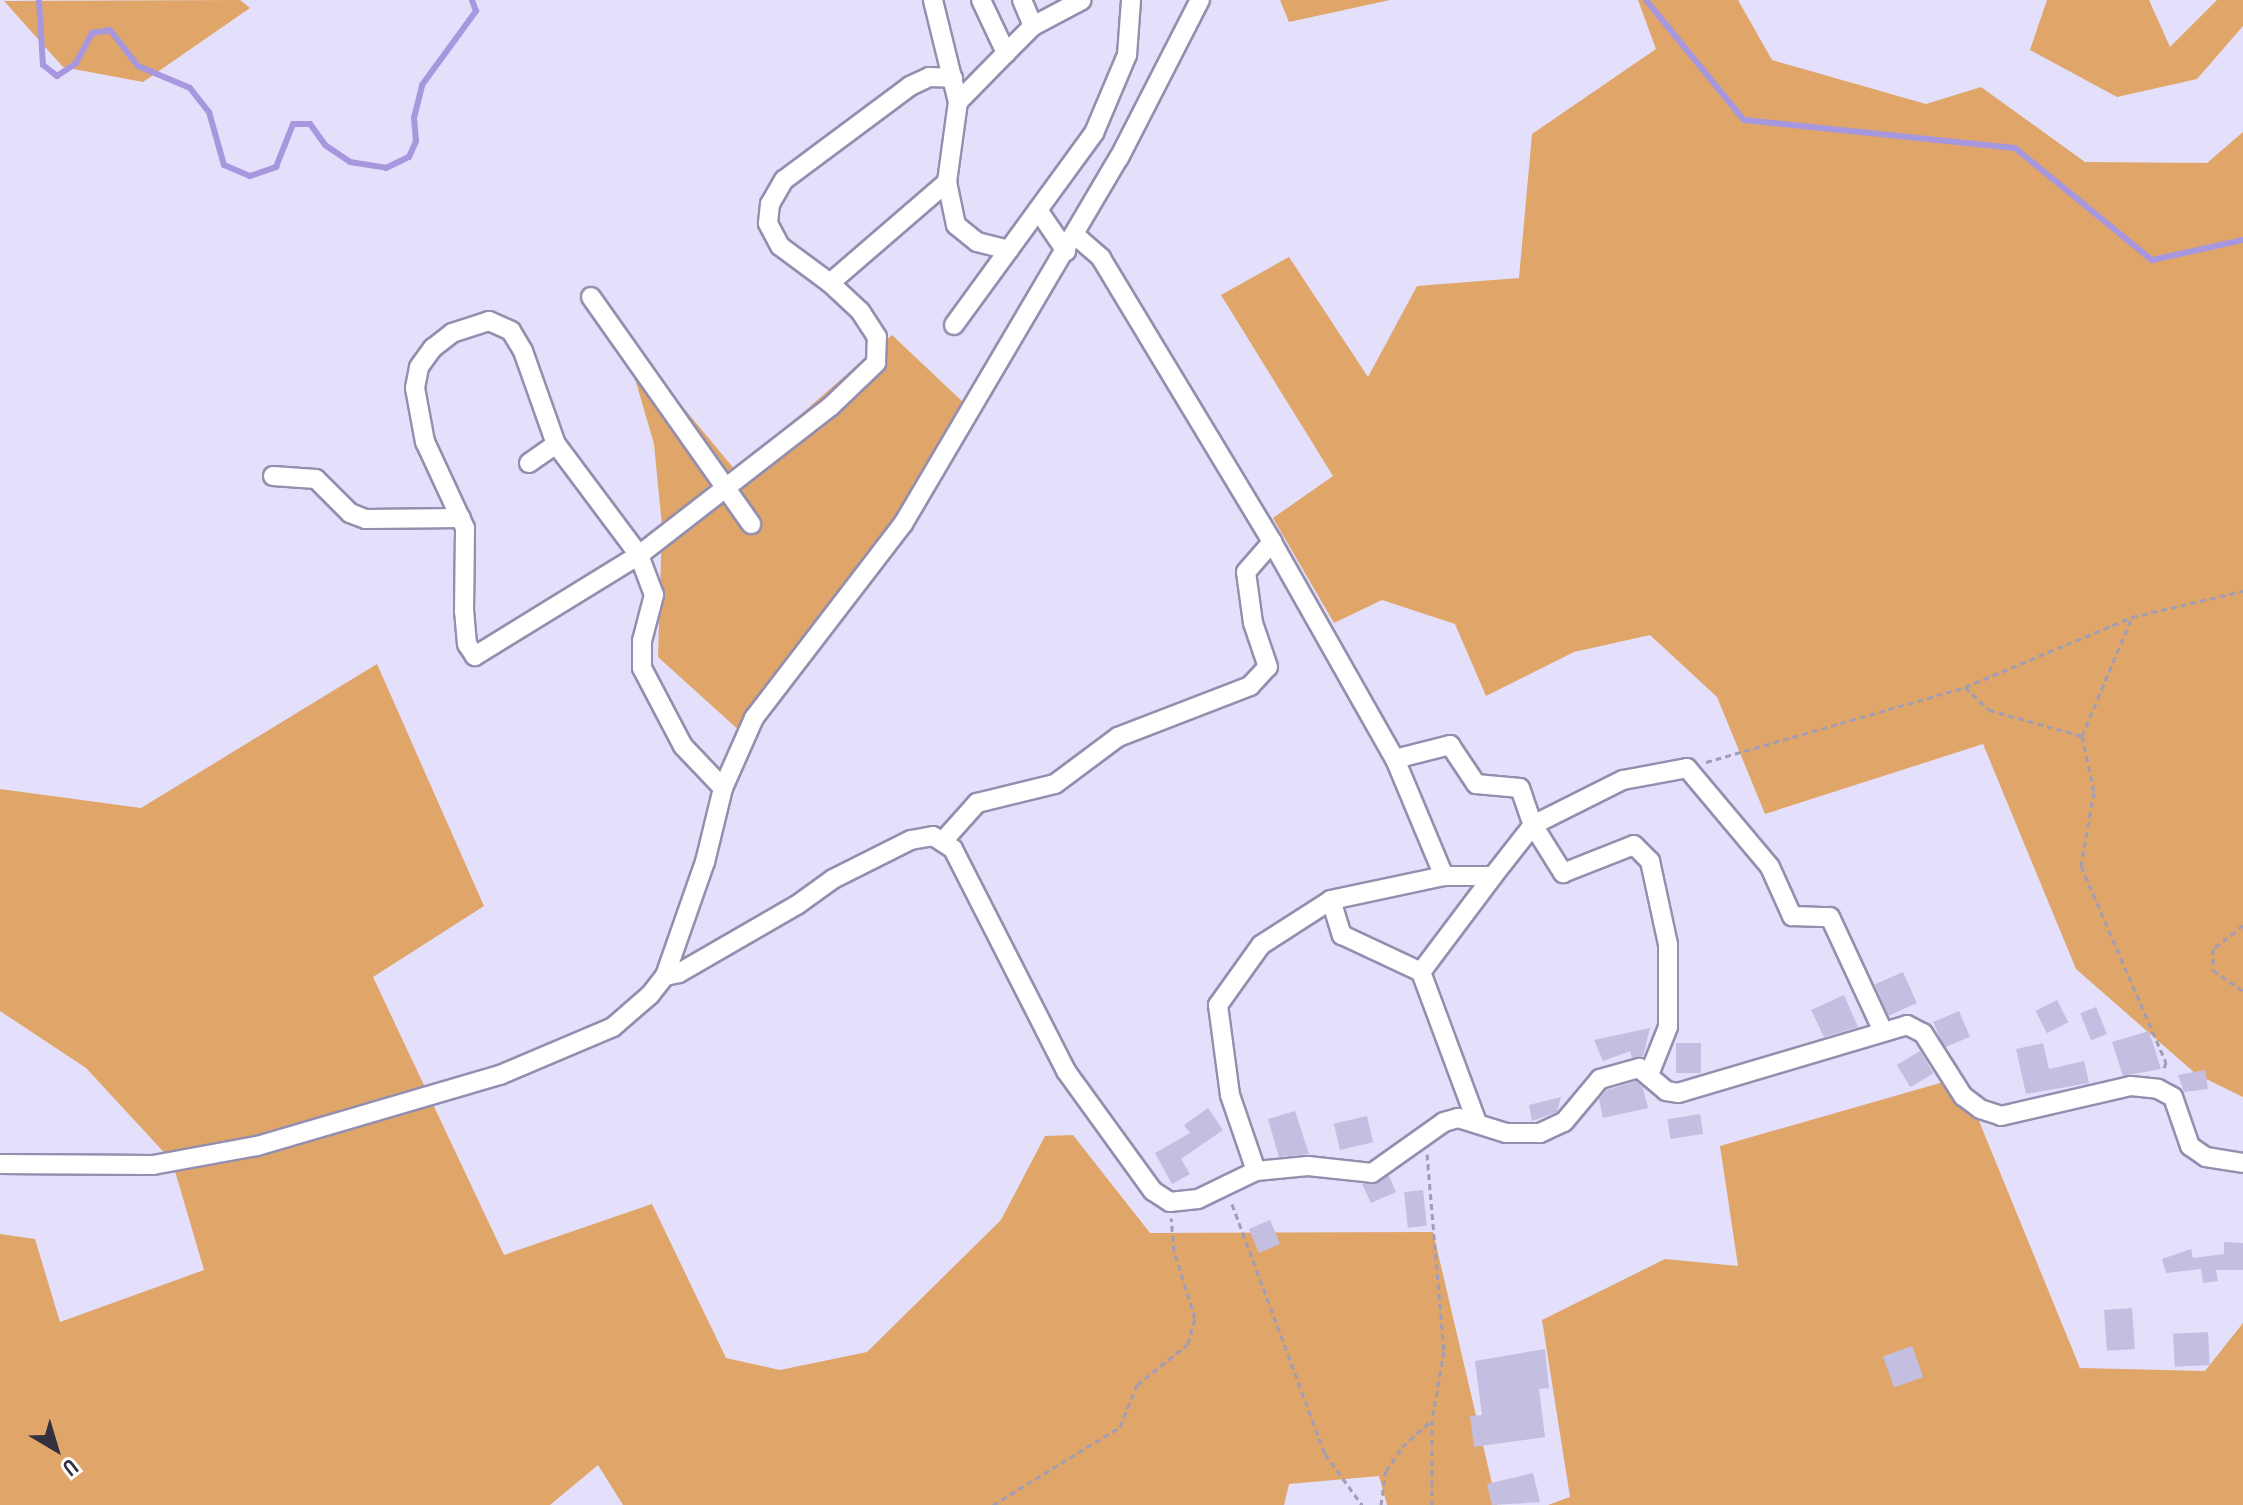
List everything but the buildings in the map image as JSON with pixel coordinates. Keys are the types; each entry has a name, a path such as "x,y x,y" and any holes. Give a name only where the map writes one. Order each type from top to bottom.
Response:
{"street":[{"path":"933,0 958,102 947,182 956,225 977,242 1009,250"},
{"path":"981,0 1006,53"},
{"path":"1022,0 1033,26"},
{"path":"958,102 1033,26 1082,0"},
{"path":"954,325 1094,133 1127,55 1131,0"},
{"path":"0,1164 153,1165 257,1146 500,1075 613,1027 665,976 705,862 723,788 754,718 903,524 957,426 1070,243 1200,0"},
{"path":"723,788 683,746 642,668 642,641 654,595 639,555 556,444 523,351 511,331 489,321 452,333 419,367 415,406 425,442 461,518 469,551 467,644 475,656 639,555 727,488 876,363 877,337 830,283 780,246 768,223 770,204 784,180 910,86 929,77 953,78"},
{"path":"830,283 947,182"},
{"path":"1038,210 1070,243 1101,258 1272,542 1395,759 1444,876"},
{"path":"591,297 751,524"},
{"path":"529,463 556,444"},
{"path":"273,476 316,479 350,513 366,519 461,518"},
{"path":"665,976 679,973 833,879 911,840 944,840 977,803 1055,784 1118,737 1250,686 1268,667 1253,623 1246,572 1272,542"},
{"path":"1395,759 1450,745 1476,784 1520,788 1533,825 1563,873 1634,845 1650,861 1668,944 1668,1027 1650,1072"},
{"path":"1421,972 1533,825 1623,780 1687,768 1770,867 1792,916 1830,917 1883,1031"},
{"path":"944,840 1066,1071 1153,1191 1170,1202 1198,1199 1256,1171 1308,1166 1372,1173 1444,1122 1476,1120 1506,1133 1540,1133 1564,1122 1600,1079 1639,1068 1650,1072 1666,1091 1678,1093 1907,1025 1923,1033 1963,1096 2001,1116 2131,1086 2158,1089 2173,1097 2190,1146 2206,1157 2243,1163"},
{"path":"1256,1171 1230,1095 1218,1005 1261,945 1331,900 1444,876 1493,876"},
{"path":"1331,900 1342,935 1421,972 1476,1120"}],"path":[{"path":"1687,768 1965,687 2132,617 2243,591"},
{"path":"2132,617 2082,736 2094,792 2081,866 2166,1062 2158,1089"},
{"path":"1965,687 1989,710 2082,736"},
{"path":"2243,925 2213,949 2213,970 2243,991"},
{"path":"1426,1134 1444,1351 1432,1420 1432,1505"},
{"path":"1229,1184 1239,1232 1325,1454 1362,1505"},
{"path":"993,1505 1120,1427 1137,1385 1188,1344 1195,1318 1174,1251 1170,1202"},
{"path":"1381,1505 1386,1471 1402,1447 1432,1420"}],"shaded area":[{"path":"240,0 250,8 143,82 63,67 4,1"},
{"path":"1280,0 1390,0 1289,22"},
{"path":"1638,0 1738,0 1772,60 1926,104 1981,87 2085,162 2207,163 2243,132 2243,1097 2196,1074 2076,969 1983,744 1765,814 1717,697 1650,635 1574,652 1486,696 1455,624 1382,600 1334,623 1273,518 1333,476 1221,295 1289,257 1368,377 1417,286 1519,278 1532,134 1656,49"},
{"path":"2047,0 2149,0 2170,47 2217,0 2243,0 2243,26 2197,79 2117,97 2030,50"},
{"path":"622,334 736,471 892,335 966,405 870,580 742,733 658,657 662,526 654,444"},
{"path":"377,664 484,906 373,977 504,1255 652,1204 726,1358 780,1370 867,1352 1001,1220 1045,1136 1073,1135 1150,1233 1433,1232 1497,1505 1387,1505 1379,1476 1289,1484 1284,1505 623,1505 598,1465 550,1505 0,1505 0,1234 35,1239 60,1322 204,1270 172,1161 86,1068 0,1011 0,789 141,808"},
{"path":"1961,1077 2080,1368 2205,1371 2243,1323 2243,1505 1548,1505 1570,1497 1542,1320 1665,1259 1738,1266 1720,1146"}],"waterway":[{"path":"39,0 43,65 57,76 76,63 92,33 110,30 138,66 190,88 209,112 224,165 250,176 276,167 293,124 310,124 325,145 350,162 386,168 409,157 416,141 414,118 422,85 476,11 472,0"},
{"path":"1646,0 1744,120 2015,148 2152,260 2243,240"}]}
